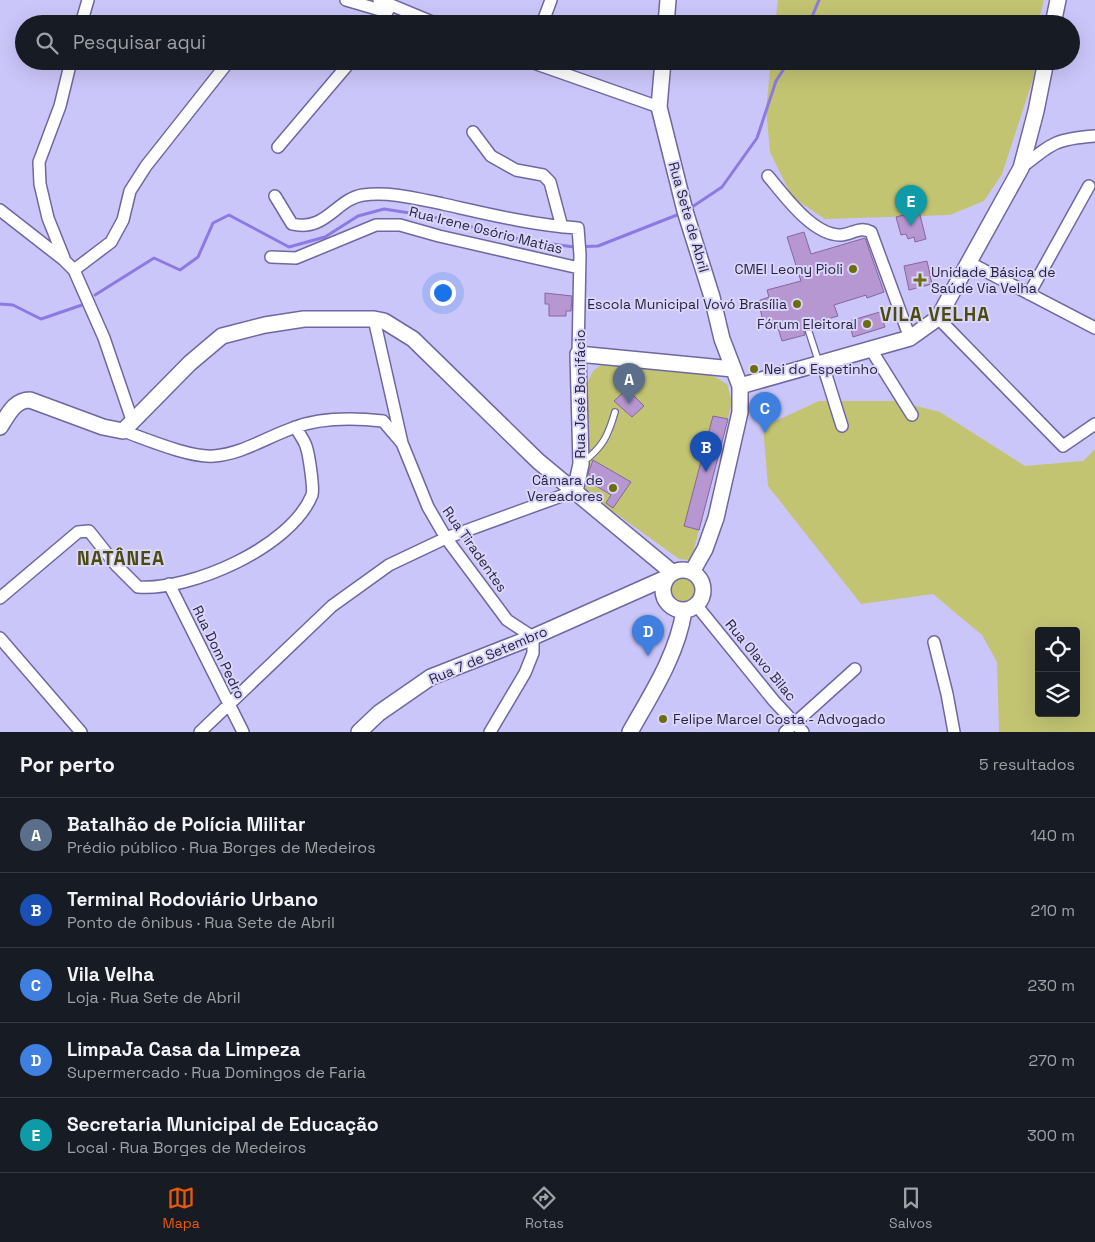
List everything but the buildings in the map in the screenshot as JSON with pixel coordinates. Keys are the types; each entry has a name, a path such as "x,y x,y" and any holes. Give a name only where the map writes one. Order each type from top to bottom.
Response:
{"street":[{"path":"84,15 88,0"},
{"path":"346,0 391,6"},
{"path":"379,0 414,15"},
{"path":"545,15 551,0"},
{"path":"667,15 668,0"},
{"path":"1056,15 1058,0"},
{"path":"64,260 48,218 40,184 40,162 60,106 70,70"},
{"path":"74,270 111,242 123,220 130,191 146,166 222,70"},
{"path":"278,147 343,70"},
{"path":"554,70 659,107"},
{"name":"Rua Sete de Abril","path":"662,70 659,107 685,211 712,297 722,339 740,386 740,412 716,518 705,549 692,572"},
{"path":"740,386 910,338 938,318 1022,168 1044,70"},
{"path":"275,196 292,224 304,227 326,218 354,198 363,195 399,196 524,222 562,227 550,182 542,175 516,170 491,156 473,132"},
{"path":"1022,168 1048,146 1059,140 1095,136"},
{"path":"768,176 798,213 830,234 842,235 862,229 871,232 910,338"},
{"path":"1029,294 1089,186"},
{"path":"0,210 74,270 104,338 127,426"},
{"name":"Rua Irene Osório Matias","path":"271,257 296,258 376,225 400,225 439,236 579,268"},
{"name":"Rua José Bonifácio","path":"562,227 578,228 580,255 578,354 581,464 575,491"},
{"path":"970,263 1095,328"},
{"path":"938,318 1063,446 1095,424"},
{"path":"127,426 190,363 222,336 304,319 374,319 384,321 414,339 538,462 575,491 671,575"},
{"name":"Rua Tiradentes","path":"374,319 402,443 428,507 446,538 507,620 533,637"},
{"path":"870,348 912,414"},
{"path":"578,354 733,369"},
{"path":"820,363 842,426"},
{"path":"0,427 16,404 23,400 30,400 103,427 127,426 184,452 213,457 240,451 295,427 319,422 359,418 383,421 402,443"},
{"path":"0,598 78,532 89,531 116,566 138,588 169,584 220,570 253,554 277,539 304,509 313,493 306,446 295,427"},
{"path":"200,732 332,606 389,565 446,538 575,491"},
{"path":"630,732 658,682 680,635 690,608 704,594 701,581 692,572 679,570 671,575 663,588 663,595 671,606 690,608"},
{"name":"Rua 7 de Setembro","path":"359,732 379,713 431,676 533,637 628,596 671,575"},
{"name":"Rua Dom Pedro","path":"169,584 243,732"},
{"name":"Rua 7 de Setembro","path":"628,596 663,595"},
{"name":"Rua Olavo Bilac","path":"690,608 803,732"},
{"path":"490,732 525,673 533,653 533,637"},
{"path":"0,638 81,732"},
{"path":"934,642 954,732"},
{"path":"785,732 855,669"}],"lane":[{"path":"808,330 820,363"},
{"path":"581,464 594,454 605,441 615,412"}],"green space":[{"path":"778,0 1044,0 1040,15 776,15"},
{"path":"770,70 1034,70 1002,174 984,201 950,215 825,219 792,197 770,152 766,109"},
{"path":"601,365 710,374 727,384 732,402 693,553 689,560 679,559 582,489 588,381 593,371"},
{"path":"819,401 896,401 940,412 1025,466 1083,461 1095,449 1095,732 999,732 997,662 982,635 933,594 861,604 768,486 763,427"},
{"path":"683,576 693,580 697,590 693,600 683,604 673,600 669,590 673,580"}],"waterway":[{"path":"813,15 819,0"},
{"path":"689,209 722,187 757,138 776,81 783,70"},
{"path":"95,295 154,258 180,270 198,257 213,223 229,215 289,247 325,237 358,216 384,209 429,216 523,240 574,247 598,246 682,213"},
{"path":"0,304 13,305 41,319 82,305"}],"place":[{"name":"Secretaria Municipal de Educação","path":"911,226"},
{"name":"CMEI Leony Pioli","path":"853,269"},
{"name":"Unidade Básica de Saúde Via Velha","path":"920,280"},
{"name":"Escola Municipal Vovó Brasília","path":"797,304"},
{"name":"Fórum Eleitoral","path":"867,324"},
{"name":"Nei do Espetinho","path":"754,369"},
{"name":"Batalhão de Polícia Militar","path":"629,404"},
{"name":"Vila Velha","path":"765,433"},
{"name":"Terminal Rodoviário Urbano","path":"706,472"},
{"name":"Câmara de Vereadores","path":"613,488"},
{"name":"LimpaJa Casa da Limpeza","path":"648,656"},
{"name":"Felipe Marcel Costa - Advogado","path":"663,719"}],"district":[{"name":"VILA VELHA","path":"935,314"},
{"name":"NATÂNEA","path":"121,558"}]}
